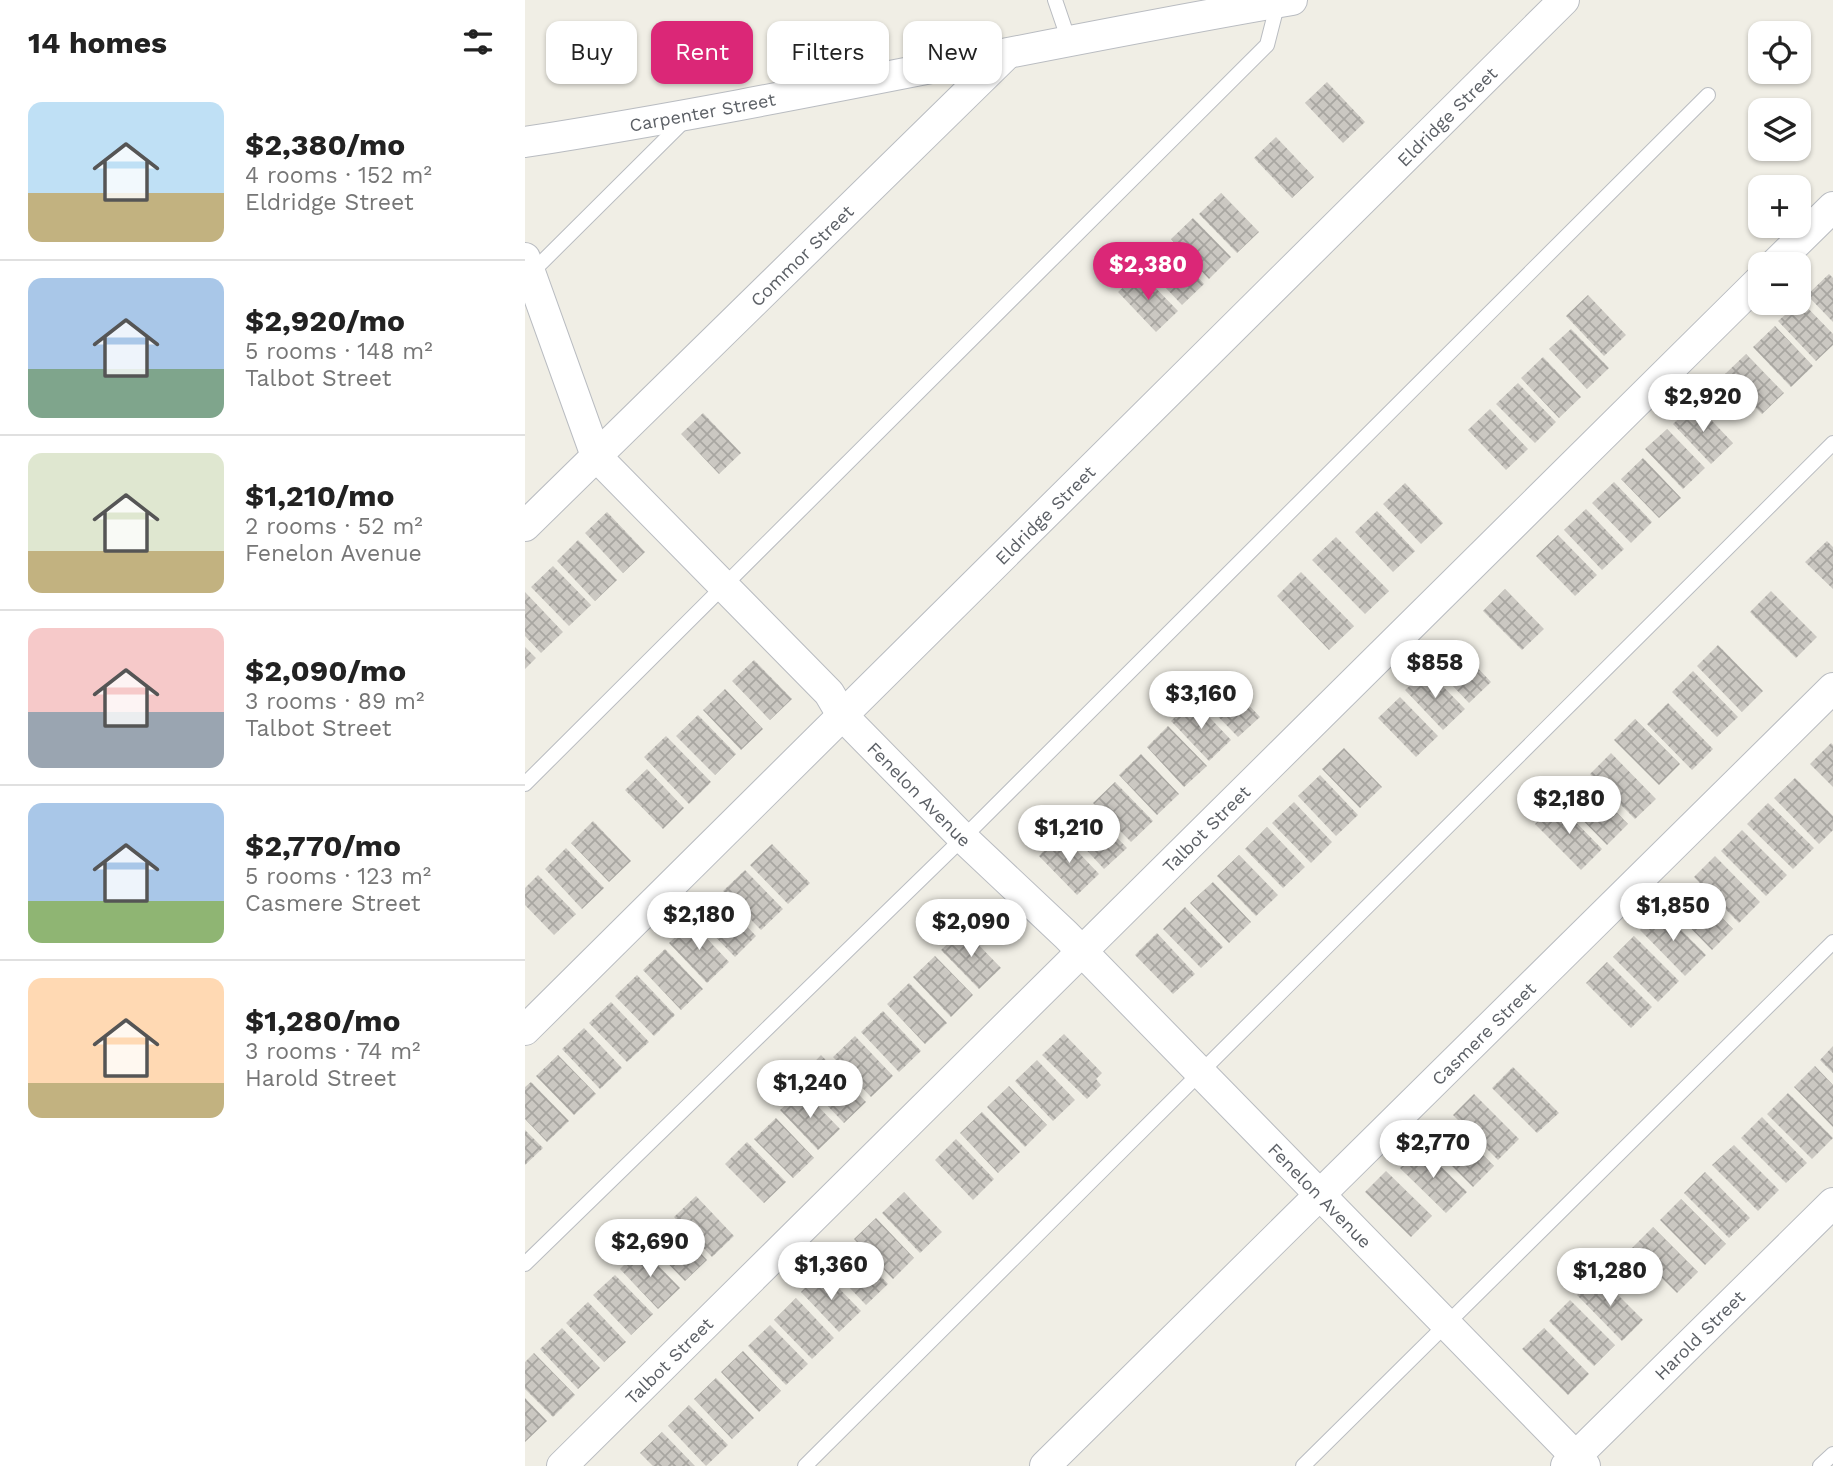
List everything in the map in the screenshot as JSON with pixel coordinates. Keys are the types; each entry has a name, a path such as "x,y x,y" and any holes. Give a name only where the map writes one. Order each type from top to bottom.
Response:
{"street":[{"name":"Eldridge Street","path":"525,1030 1564,0"},
{"name":"Carpenter Street","path":"525,142 688,117 1007,54 1230,5 1285,1"},
{"name":"Commor Street","path":"525,526 1007,54"},
{"path":"1787,252 1833,207"},
{"name":"Fenelon Avenue","path":"527,270 596,456 829,693 842,715 963,838 1082,951 1201,1071 1447,1325 1576,1463"},
{"name":"Talbot Street","path":"562,1466 1748,292"},
{"name":"Casmere Street","path":"1045,1466 1833,688"},
{"name":"Harold Street","path":"1576,1463 1833,1203"}],"lane":[{"path":"1055,0 1069,41"},
{"path":"525,784 1267,45 1285,1"},
{"path":"525,1264 963,838 1708,95"},
{"path":"527,270 688,117"},
{"path":"805,1466 1833,443"},
{"path":"1303,1466 1833,942"},
{"path":"1820,1466 1833,1454"}],"building":[{"path":"1327,82 1365,122 1343,143 1305,103"},
{"path":"1276,137 1314,177 1292,198 1254,158"},
{"path":"1221,193 1259,232 1237,253 1199,214"},
{"path":"1193,218 1231,257 1209,279 1171,239"},
{"path":"1166,244 1204,284 1182,305 1144,265"},
{"path":"1140,272 1178,311 1156,332 1118,292"},
{"path":"1829,274 1833,278 1833,322 1811,299 1811,291"},
{"path":"1588,295 1626,335 1604,356 1566,316"},
{"path":"1811,311 1833,334 1833,345 1816,361 1778,321 1785,315 1811,315"},
{"path":"1775,326 1813,366 1791,387 1753,347"},
{"path":"1571,329 1609,368 1587,389 1549,349"},
{"path":"1746,354 1784,393 1762,414 1724,375"},
{"path":"1543,357 1581,397 1559,418 1521,378"},
{"path":"1518,383 1556,422 1535,443 1496,404"},
{"path":"1695,403 1733,443 1711,464 1673,424"},
{"path":"1490,409 1528,449 1506,470 1468,430"},
{"path":"703,413 741,453 719,474 681,434"},
{"path":"1667,429 1705,468 1683,489 1645,449"},
{"path":"1643,458 1681,498 1659,518 1621,479"},
{"path":"1614,482 1652,522 1631,543 1592,503"},
{"path":"1405,483 1443,523 1421,544 1383,504"},
{"path":"1586,509 1624,549 1602,570 1564,530"},
{"path":"1377,511 1415,551 1393,572 1355,532"},
{"path":"607,512 645,552 623,573 585,533"},
{"path":"1558,535 1597,575 1575,596 1536,556"},
{"path":"1336,537 1389,591 1365,614 1312,560"},
{"path":"578,540 617,580 595,601 557,561"},
{"path":"1827,541 1833,547 1833,589 1805,562"},
{"path":"553,566 591,605 569,626 531,587"},
{"path":"1301,572 1354,626 1329,650 1277,596"},
{"path":"1505,589 1544,629 1522,650 1483,611"},
{"path":"1771,591 1817,637 1796,658 1750,612"},
{"path":"525,592 563,632 541,653 525,636"},
{"path":"1453,642 1491,682 1469,703 1431,663"},
{"path":"1718,645 1763,691 1742,712 1697,666"},
{"path":"525,647 536,658 525,669"},
{"path":"754,660 792,699 770,720 732,681"},
{"path":"1427,670 1465,709 1443,730 1405,690"},
{"path":"1693,671 1738,717 1717,737 1672,692"},
{"path":"1222,677 1260,717 1238,737 1200,698"},
{"path":"725,689 763,729 741,750 703,710"},
{"path":"1400,697 1438,736 1416,757 1378,718"},
{"path":"1193,700 1231,740 1209,761 1171,721"},
{"path":"1668,703 1713,749 1692,770 1647,724"},
{"path":"698,715 736,754 715,775 676,736"},
{"path":"1635,719 1680,764 1659,785 1614,740"},
{"path":"1168,726 1207,766 1184,787 1147,747"},
{"path":"666,736 711,782 689,804 644,757"},
{"path":"1831,743 1833,745 1833,787 1810,764"},
{"path":"1344,748 1382,787 1360,808 1322,769"},
{"path":"1611,753 1656,799 1635,819 1590,774"},
{"path":"1141,754 1179,794 1157,815 1119,775"},
{"path":"647,769 684,808 663,829 625,790"},
{"path":"1320,775 1358,815 1336,836 1298,796"},
{"path":"1583,778 1628,824 1607,845 1562,799"},
{"path":"1795,778 1833,816 1833,830 1819,844 1774,798"},
{"path":"1115,782 1153,821 1131,842 1093,803"},
{"path":"1294,802 1332,842 1311,863 1272,823"},
{"path":"1557,803 1602,849 1581,870 1535,824"},
{"path":"1768,803 1814,848 1793,869 1747,824"},
{"path":"1088,808 1127,848 1104,869 1067,829"},
{"path":"593,821 631,861 609,882 571,843"},
{"path":"1267,827 1305,867 1283,888 1245,849"},
{"path":"1742,830 1787,875 1766,896 1721,851"},
{"path":"1061,834 1099,874 1077,895 1039,856"},
{"path":"772,844 810,883 788,904 750,865"},
{"path":"566,848 604,888 582,909 545,869"},
{"path":"1239,855 1278,895 1256,916 1217,876"},
{"path":"1715,856 1760,902 1739,923 1694,877"},
{"path":"745,870 783,909 761,930 723,891"},
{"path":"538,875 576,914 554,935 525,905 525,888"},
{"path":"1213,882 1251,922 1229,943 1190,903"},
{"path":"1688,883 1733,929 1712,950 1667,904"},
{"path":"718,896 756,936 735,957 696,917"},
{"path":"1185,907 1223,947 1201,968 1163,929"},
{"path":"1661,910 1706,955 1685,976 1640,930"},
{"path":"691,922 729,962 707,983 669,943"},
{"path":"963,929 1001,968 979,989 941,950"},
{"path":"1157,933 1195,974 1173,994 1135,955"},
{"path":"1634,936 1679,981 1658,1002 1613,957"},
{"path":"665,949 703,989 681,1010 643,970"},
{"path":"935,956 973,995 951,1017 913,977"},
{"path":"1607,962 1652,1007 1631,1028 1586,983"},
{"path":"637,975 675,1015 654,1036 615,996"},
{"path":"909,983 947,1023 925,1044 887,1004"},
{"path":"611,1002 649,1042 627,1062 589,1023"},
{"path":"883,1011 921,1051 899,1072 861,1032"},
{"path":"584,1028 622,1068 600,1089 562,1049"},
{"path":"1064,1034 1102,1073 1096,1079 1101,1085 1087,1099 1042,1055"},
{"path":"855,1036 893,1076 871,1097 833,1057"},
{"path":"1833,1046 1833,1073 1820,1060"},
{"path":"558,1055 596,1094 574,1115 536,1076"},
{"path":"821,1055 866,1102 844,1123 800,1077"},
{"path":"1037,1060 1075,1100 1053,1121 1015,1081"},
{"path":"1815,1066 1833,1085 1833,1127 1794,1087"},
{"path":"1513,1067 1559,1113 1537,1133 1492,1088"},
{"path":"531,1082 569,1121 547,1142 525,1119 525,1087"},
{"path":"1009,1086 1047,1125 1025,1147 987,1107"},
{"path":"802,1090 840,1129 818,1150 780,1110"},
{"path":"1788,1093 1833,1138 1812,1159 1767,1114"},
{"path":"1474,1094 1519,1139 1498,1160 1453,1115"},
{"path":"982,1112 1020,1152 998,1173 960,1133"},
{"path":"1762,1117 1807,1163 1786,1183 1741,1138"},
{"path":"776,1118 814,1158 793,1178 754,1139"},
{"path":"1448,1120 1494,1166 1473,1187 1427,1141"},
{"path":"525,1130 543,1148 525,1165"},
{"path":"956,1139 994,1179 973,1200 935,1160"},
{"path":"747,1142 786,1182 764,1203 725,1164"},
{"path":"1734,1145 1779,1190 1758,1211 1712,1165"},
{"path":"1421,1147 1467,1192 1446,1213 1400,1168"},
{"path":"1386,1171 1432,1216 1411,1237 1365,1192"},
{"path":"1705,1172 1750,1218 1729,1238 1684,1193"},
{"path":"904,1192 942,1232 920,1253 882,1213"},
{"path":"696,1196 734,1236 712,1257 674,1217"},
{"path":"1681,1199 1726,1244 1705,1265 1660,1220"},
{"path":"876,1218 914,1258 893,1279 854,1239"},
{"path":"669,1221 707,1260 685,1281 647,1242"},
{"path":"1653,1227 1698,1272 1677,1293 1632,1248"},
{"path":"850,1244 888,1284 866,1305 828,1265"},
{"path":"641,1248 680,1288 658,1309 620,1269"},
{"path":"822,1271 861,1311 839,1332 801,1292"},
{"path":"615,1275 653,1314 631,1335 593,1295"},
{"path":"1598,1275 1643,1320 1622,1341 1577,1295"},
{"path":"796,1298 834,1338 812,1359 774,1320"},
{"path":"1570,1300 1615,1345 1594,1366 1549,1321"},
{"path":"588,1302 626,1342 604,1362 566,1323"},
{"path":"770,1325 808,1364 786,1385 748,1346"},
{"path":"562,1328 600,1368 578,1389 540,1349"},
{"path":"1544,1328 1589,1374 1568,1395 1522,1349"},
{"path":"743,1351 781,1391 759,1412 721,1372"},
{"path":"534,1353 575,1395 553,1417 525,1389 525,1362"},
{"path":"716,1378 754,1418 732,1439 694,1399"},
{"path":"525,1398 547,1421 525,1442"},
{"path":"689,1405 728,1445 706,1466 668,1426"},
{"path":"662,1432 695,1466 653,1466 640,1453"}]}
